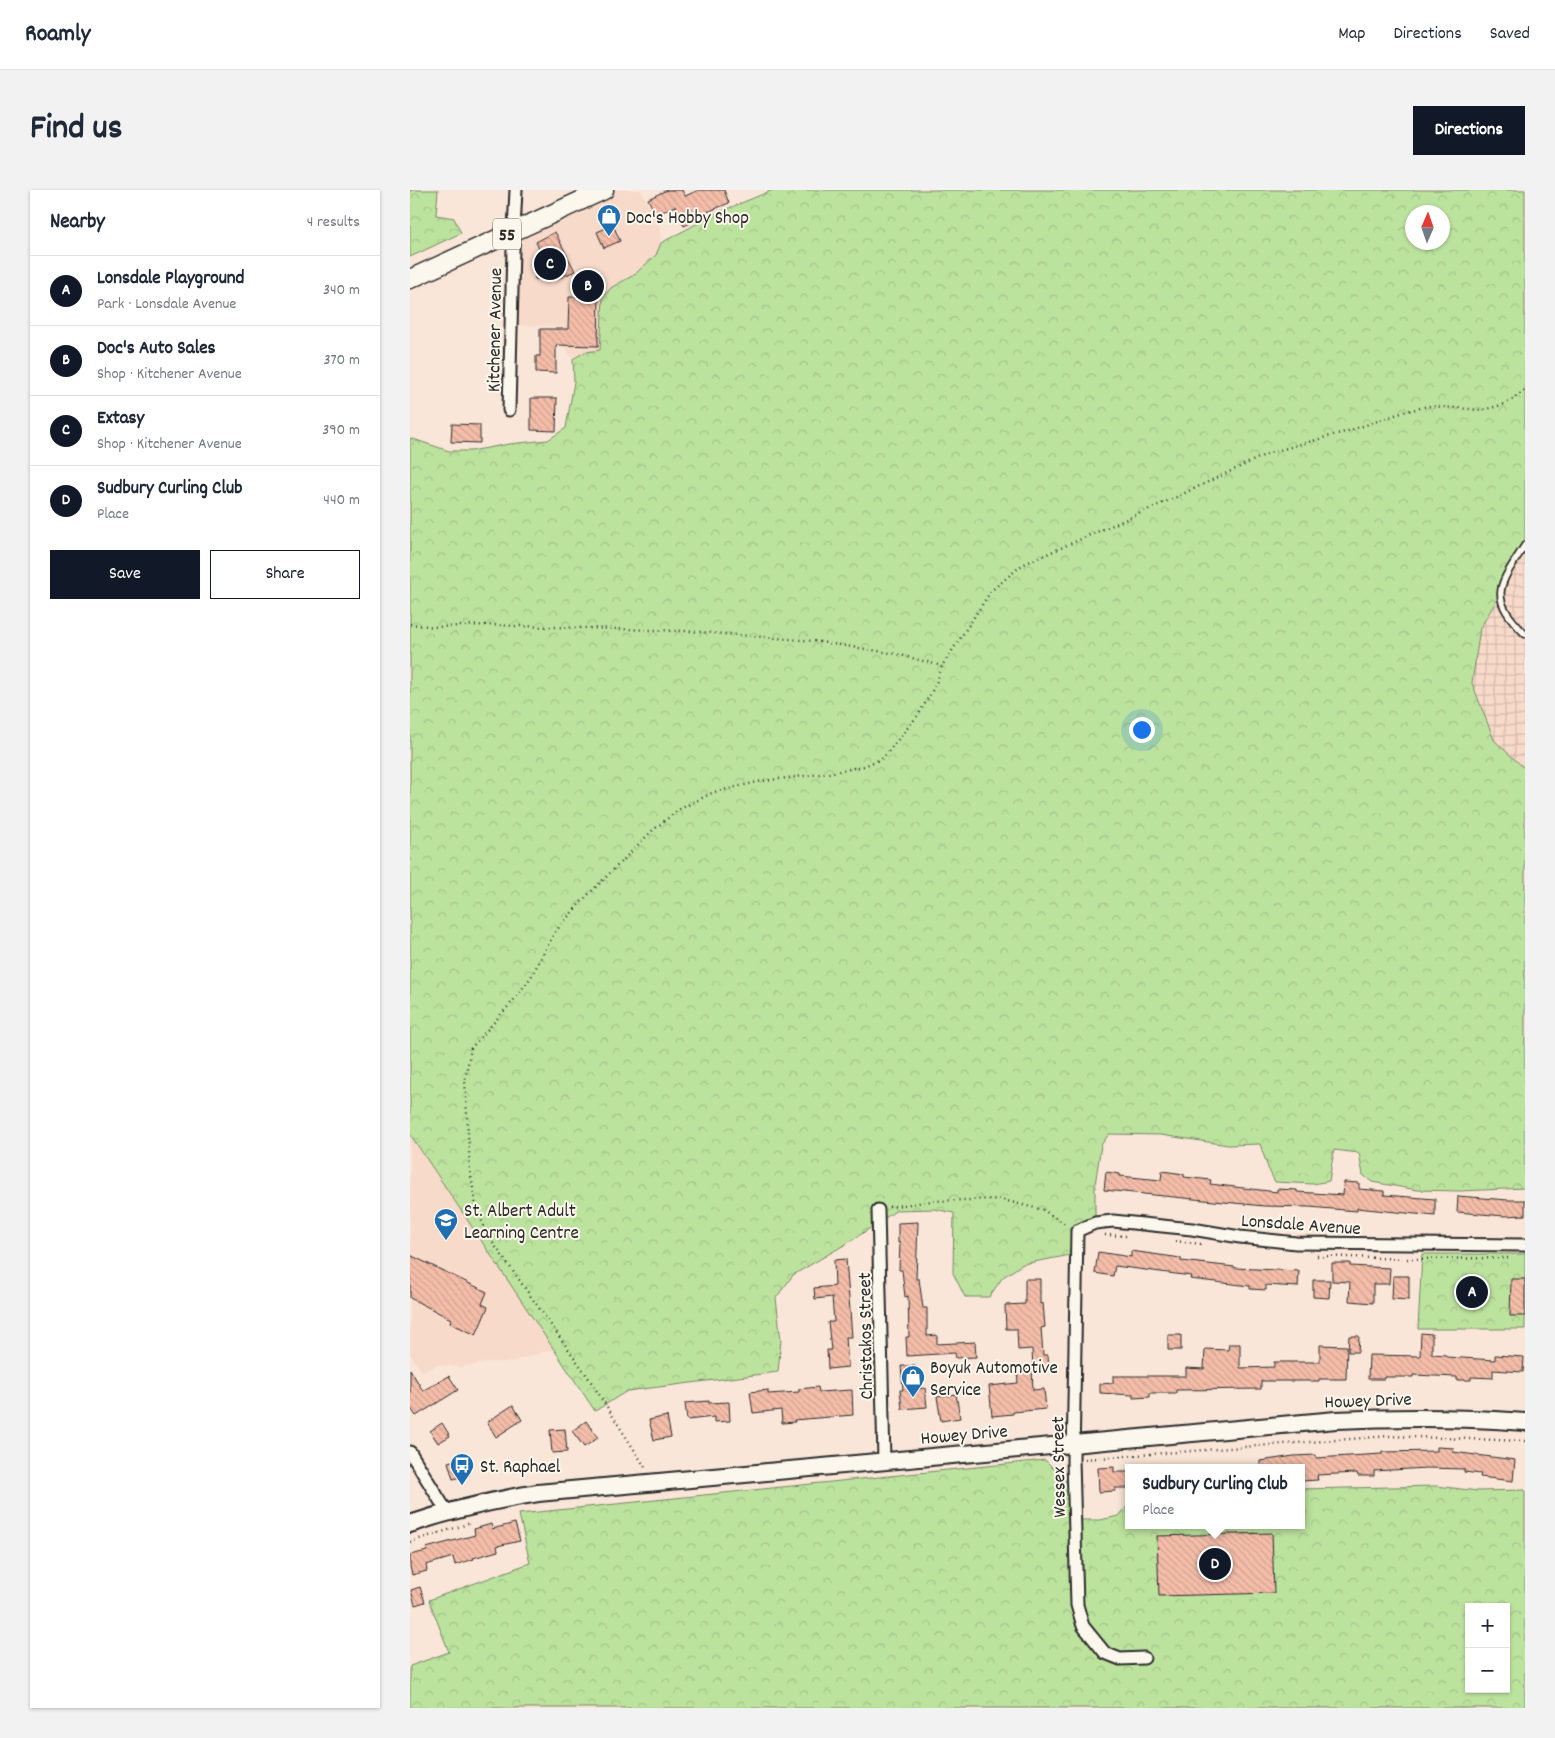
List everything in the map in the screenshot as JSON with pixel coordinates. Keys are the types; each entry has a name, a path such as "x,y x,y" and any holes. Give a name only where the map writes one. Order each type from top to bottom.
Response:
{"main road":[{"name":"55","path":"410,279 604,190"},
{"name":"Howey Drive","path":"410,1524 447,1512 538,1492 884,1460 1336,1420 1432,1418 1525,1422"}],"street":[{"name":"Kitchener Avenue","path":"509,410 516,190"},
{"name":"Christakos Street","path":"878,1210 884,1460"},
{"name":"Lonsdale Avenue","path":"1077,1231 1095,1223 1113,1222 1192,1229 1240,1238 1296,1243 1525,1245"},
{"name":"Wessex Street","path":"1077,1231 1073,1460 1077,1605 1083,1626 1105,1653 1120,1659 1144,1658"},
{"path":"410,1452 447,1512"}],"lane":[{"path":"1525,545 1506,576 1500,600 1510,619 1525,634"}],"path":[{"path":"645,1467 588,1377 488,1236 476,1207 470,1169 465,1080 471,1048 513,1001 531,977 555,932 581,902 652,831 678,810 714,792 762,781 829,773 864,766 883,758 919,714 936,684 942,666 991,591 1022,565 1172,499 1269,453 1428,406 1482,410 1506,404 1525,390"},
{"path":"410,624 436,628 485,625 697,632 814,641 897,654 942,666"},
{"path":"878,1210 932,1201 999,1199 1043,1210 1077,1231"},
{"path":"1073,1460 1389,1436 1525,1441"},
{"path":"410,1542 473,1522"}],"shaded area":[{"path":"607,190 641,190 660,226 661,243 656,255 634,275 612,287 603,297 600,351 585,352 573,359 563,346 564,327 512,325 515,232"},
{"path":"1525,547 1525,769 1494,740 1472,683 1480,628 1503,590 1508,576"},
{"name":"St. Albert Adult Learning Centre","path":"410,1134 554,1349 511,1362 490,1362 462,1367 438,1365 422,1372 410,1354"}],"green space":[{"path":"410,190 438,190 436,215 454,218 461,233 410,257"},
{"path":"773,190 1525,190 1525,547 1508,576 1503,590 1480,628 1472,683 1494,740 1525,769 1525,1188 1461,1191 1417,1190 1372,1182 1363,1175 1359,1153 1334,1150 1329,1181 1313,1184 1275,1182 1260,1144 1228,1145 1161,1135 1109,1134 1101,1145 1095,1185 1095,1223 1076,1231 1076,1254 1023,1264 1003,1277 989,1297 965,1297 953,1273 954,1213 934,1209 897,1210 851,1241 793,1275 776,1298 781,1340 778,1372 627,1391 595,1411 410,1134 410,438 449,451 471,451 509,444 548,440 566,428 574,382 573,359 585,352 600,350 603,297 612,287 634,275 656,255 661,243 717,213"},
{"path":"1422,1254 1525,1254 1525,1329 1418,1329"},
{"path":"1045,1460 1073,1488 1074,1520 1100,1520 1119,1516 1125,1509 1125,1529 1305,1529 1305,1489 1436,1486 1478,1491 1525,1490 1525,1708 410,1708 410,1666 449,1652 429,1600 530,1563 519,1514"}],"building":[{"path":"667,190 682,190 685,196 699,190 724,190 729,203 705,213 706,216 684,226 675,206 656,215 648,199"},
{"name":"Doc's Hobby Shop","path":"613,225 620,241 604,248 597,232"},
{"path":"555,232 575,271 555,280 535,279 534,253 540,251 536,242"},
{"path":"591,279 599,296 598,346 556,345 556,373 536,372 536,356 540,356 540,329 568,329 569,297 585,297 580,284"},
{"path":"531,398 557,398 556,431 531,430"},
{"path":"452,424 480,425 480,443 451,442"},
{"path":"1162,1171 1184,1174 1184,1177 1211,1180 1210,1184 1277,1192 1277,1189 1343,1195 1344,1182 1359,1183 1359,1189 1384,1191 1384,1195 1435,1199 1435,1216 1357,1208 1357,1211 1264,1206 1104,1190 1106,1172 1120,1174 1120,1176 1161,1180"},
{"path":"1458,1196 1525,1200 1525,1215 1505,1216 1457,1212"},
{"path":"918,1222 916,1279 919,1279 923,1308 927,1308 927,1336 937,1335 937,1344 975,1342 976,1357 956,1358 955,1353 907,1356 906,1337 909,1337 908,1296 905,1297 902,1270 899,1270 900,1243 898,1243 898,1223"},
{"path":"1131,1251 1181,1258 1181,1261 1235,1268 1299,1271 1298,1287 1266,1285 1266,1290 1250,1289 1250,1286 1190,1279 1191,1276 1115,1266 1113,1276 1095,1273 1098,1252 1131,1257"},
{"path":"410,1255 487,1292 482,1304 488,1307 476,1335 450,1323 451,1319 410,1298"},
{"path":"846,1259 852,1337 846,1337 848,1367 828,1369 827,1350 831,1350 828,1322 834,1322 832,1297 815,1299 814,1288 835,1286 834,1260"},
{"path":"1332,1263 1350,1263 1350,1266 1390,1268 1389,1284 1373,1284 1373,1303 1349,1301 1350,1282 1332,1281"},
{"path":"1393,1276 1409,1276 1409,1300 1392,1299"},
{"path":"1025,1279 1040,1279 1040,1304 1043,1303 1045,1327 1041,1328 1043,1355 1048,1355 1049,1369 1033,1370 1032,1349 1018,1350 1017,1329 1006,1329 1005,1305 1025,1304"},
{"path":"1511,1279 1525,1279 1525,1316 1510,1316"},
{"path":"1313,1280 1330,1280 1329,1298 1313,1297"},
{"path":"1421,1333 1432,1334 1432,1354 1446,1355 1446,1357 1495,1360 1495,1355 1524,1357 1523,1372 1493,1370 1493,1378 1471,1377 1471,1380 1457,1380 1457,1377 1413,1375 1413,1377 1368,1379 1369,1355 1420,1356"},
{"path":"1168,1335 1181,1335 1181,1350 1168,1350"},
{"path":"1349,1336 1359,1336 1358,1352 1348,1352"},
{"path":"1229,1344 1240,1344 1240,1368 1274,1367 1274,1362 1320,1362 1320,1345 1347,1346 1346,1379 1261,1381 1261,1389 1176,1390 1176,1393 1150,1393 1150,1397 1133,1398 1133,1395 1100,1393 1100,1384 1113,1383 1113,1376 1186,1376 1186,1368 1204,1369 1205,1349 1228,1350"},
{"path":"901,1366 915,1366 917,1389 925,1388 927,1407 902,1409 900,1390 903,1390"},
{"path":"410,1369 423,1391 449,1376 458,1390 416,1416 410,1407"},
{"path":"1032,1369 1033,1390 1044,1389 1046,1409 992,1416 989,1386 1018,1383 1017,1370"},
{"path":"818,1387 819,1392 852,1390 853,1415 794,1420 795,1422 782,1423 781,1410 753,1413 750,1392 768,1390 768,1394 799,1392 799,1389"},
{"path":"956,1394 960,1418 941,1421 937,1397"},
{"path":"709,1401 709,1403 729,1402 730,1421 714,1422 714,1417 687,1420 685,1403"},
{"path":"513,1405 522,1420 496,1437 487,1422"},
{"path":"667,1416 671,1437 654,1440 649,1420"},
{"path":"586,1421 598,1438 584,1447 572,1431"},
{"path":"442,1423 450,1436 438,1443 430,1431"},
{"path":"565,1429 567,1452 552,1453 550,1430"},
{"path":"1437,1447 1454,1448 1453,1452 1515,1460 1513,1481 1480,1477 1481,1474 1464,1472 1464,1469 1427,1468 1374,1471 1374,1476 1358,1476 1357,1473 1317,1475 1318,1480 1305,1481 1305,1464 1260,1464 1260,1461 1294,1456 1316,1455 1316,1458 1382,1454 1382,1452 1437,1451"},
{"path":"464,1458 469,1475 453,1479 448,1462"},
{"path":"1114,1467 1114,1472 1125,1472 1125,1488 1115,1488 1115,1491 1099,1492 1098,1468"},
{"path":"515,1523 520,1541 497,1546 498,1551 455,1565 453,1557 426,1565 427,1571 412,1575 410,1555 427,1551 426,1548 475,1535 474,1529 491,1524 492,1529"},
{"path":"1272,1533 1274,1593 1159,1596 1157,1536"},
{"path":"420,1587 425,1602 415,1605 411,1590"}],"place":[{"name":"Doc's Hobby Shop","path":"609,237"},
{"name":"Extasy","path":"550,264"},
{"name":"Doc's Auto Sales","path":"588,286"},
{"name":"St. Albert Adult Learning Centre","path":"446,1241"},
{"name":"Lonsdale Playground","path":"1472,1292"},
{"name":"Boyuk Automotive Service","path":"913,1398"},
{"name":"St. Raphael","path":"462,1486"},
{"name":"Sudbury Curling Club","path":"1215,1564"}]}
